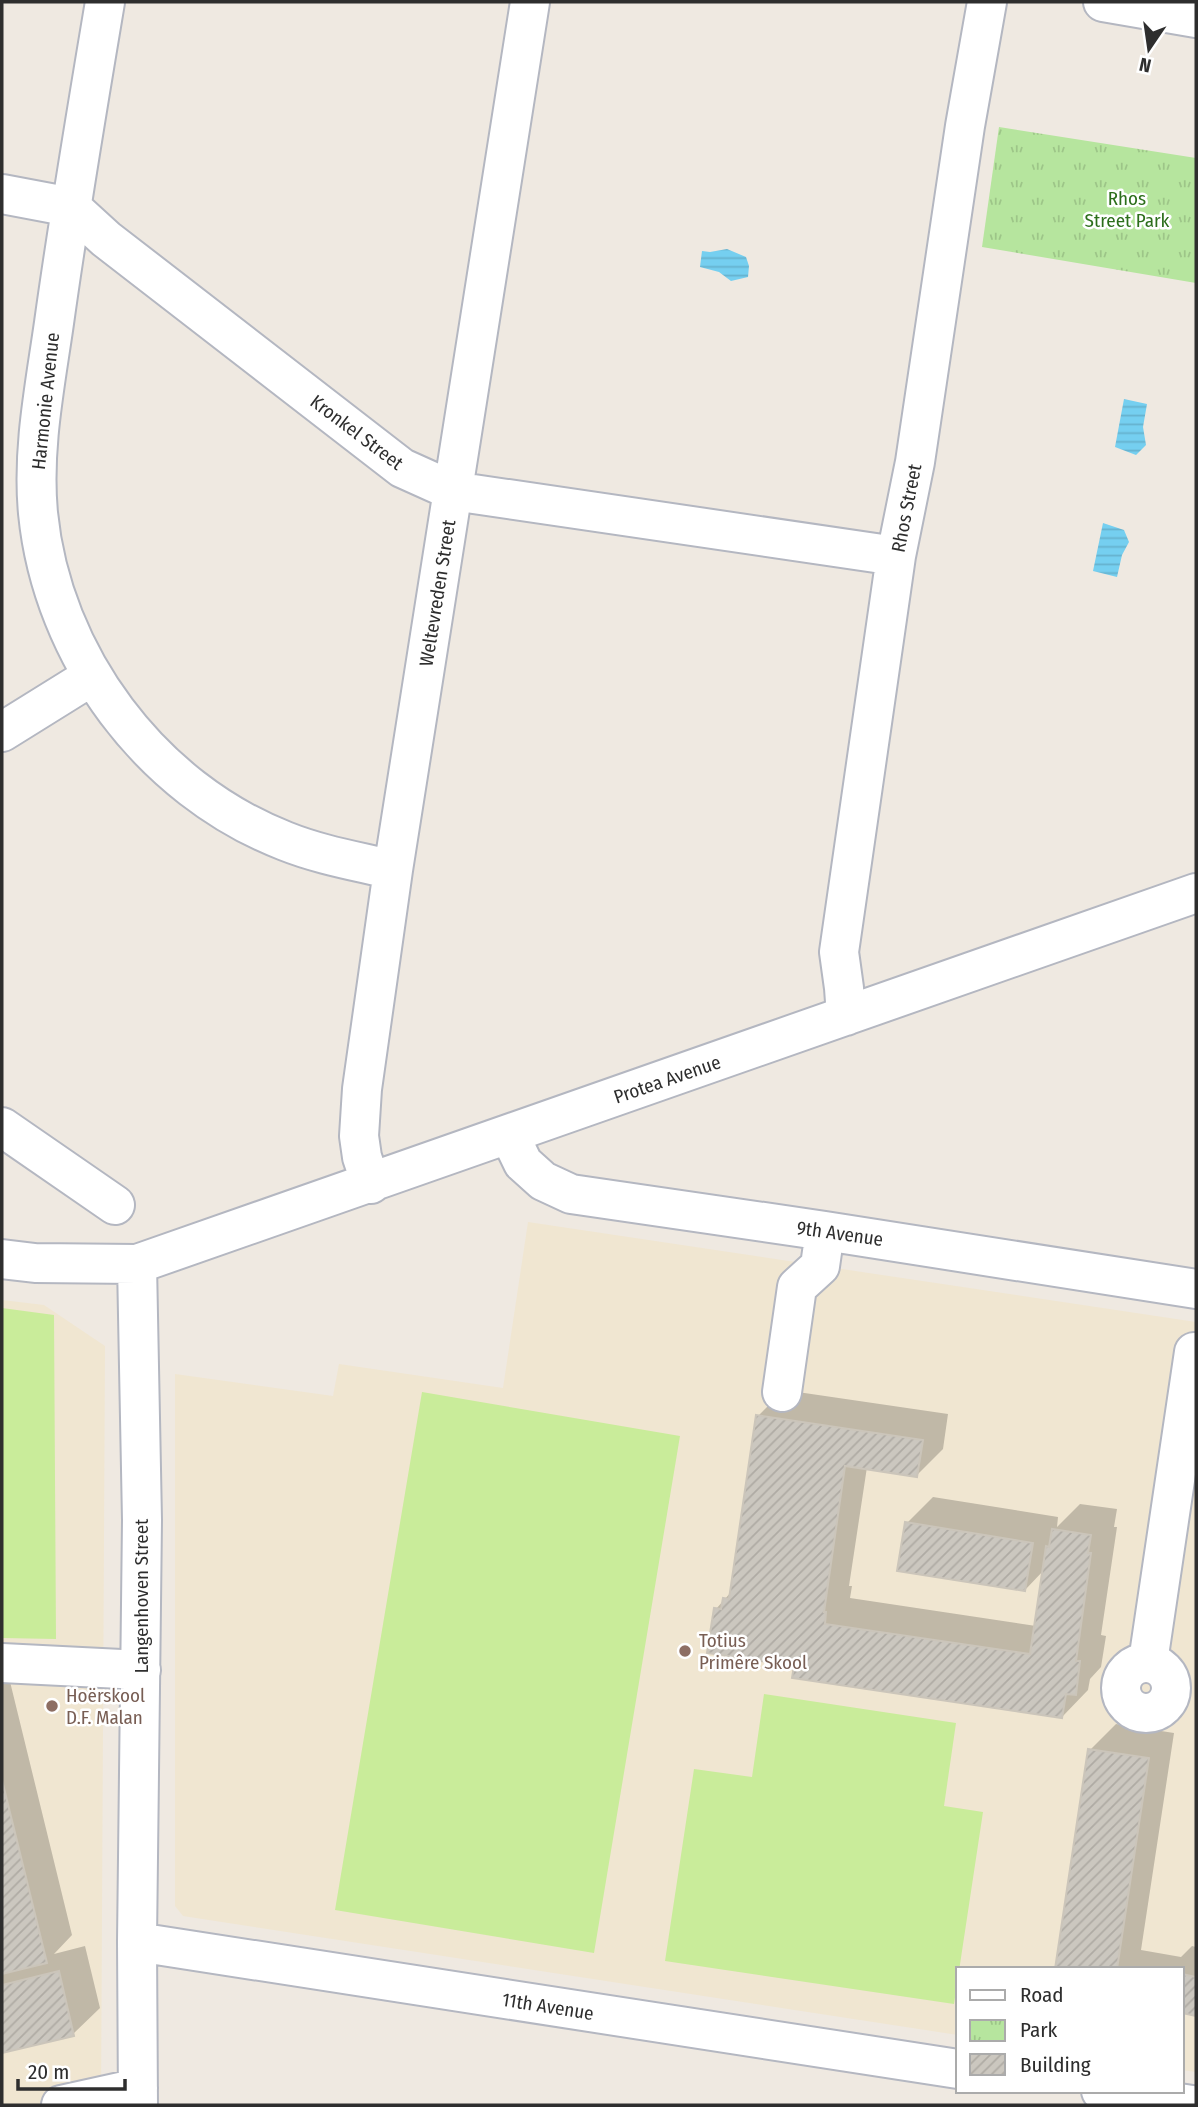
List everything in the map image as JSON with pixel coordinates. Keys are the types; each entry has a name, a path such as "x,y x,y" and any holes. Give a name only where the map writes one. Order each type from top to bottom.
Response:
{"street":[{"name":"Harmonie Avenue","path":"105,2 71,207 39,429 36,472 38,514 57,598 72,638 92,676 116,711 174,774 208,800 283,841 324,855 393,870"},
{"name":"Weltevreden Street","path":"371,1184 362,1157 359,1136 360,1109 393,870 530,2"},
{"name":"Rhos Street","path":"846,1016 839,952 896,556 915,462 965,126 987,2"},
{"path":"1103,2 1196,18"},
{"path":"2,194 71,207"},
{"name":"Kronkel Street","path":"71,207 106,239 402,468 453,491 896,556"},
{"path":"2,732 92,676"},
{"name":"Protea Avenue","path":"137,1264 1196,893"},
{"path":"2,1127 115,1205"},
{"name":"9th Avenue","path":"509,1134 523,1163 543,1181 570,1194 1196,1289"},
{"path":"782,1392 797,1287 820,1266 825,1231"},
{"path":"2,1259 35,1263 137,1264"},
{"name":"Langenhoven Street","path":"137,1264 142,1520 138,2097"},
{"path":"1172,1682 1194,1352"},
{"path":"2,1663 141,1670"},
{"name":"11th Avenue","path":"137,1942 956,2069"},
{"path":"1114,2093 1192,2105"},
{"path":"61,2105 138,2097"}],"shaded area":[{"name":"Totius Primêre Skool","path":"528,1222 1196,1322 1196,2072 1184,2070 1184,1967 956,1967 956,2035 183,1916 175,1906 175,1374 333,1396 339,1364 503,1388"},
{"name":"Hoërskool D.F. Malan","path":"2,1300 44,1305 105,1346 101,2105 2,2105"}],"green space":[{"name":"Rhos Street Park","path":"999,127 1196,158 1196,283 982,247"},
{"path":"2,1308 54,1315 56,1639 2,1638"},
{"path":"422,1392 680,1436 594,1953 335,1910"},
{"path":"764,1694 956,1723 944,1806 983,1812 960,1967 956,1967 954,2004 665,1961 694,1769 752,1777"}],"water":[{"path":"727,249 746,257 748,277 731,281 719,272 700,267 702,251"},
{"path":"1124,399 1147,404 1143,427 1146,445 1136,455 1115,447"},
{"path":"1103,523 1124,530 1129,542 1122,555 1117,577 1093,571"}],"building":[{"path":"756,1415 923,1440 917,1477 845,1466 824,1612 825,1624 1030,1654 1046,1546 1049,1547 1052,1529 1091,1535 1088,1553 1091,1553 1076,1661 1080,1661 1076,1695 1066,1694 1062,1718 792,1678 794,1666 707,1653 714,1608 721,1609 723,1598 729,1599"},
{"path":"905,1522 1033,1543 1025,1591 897,1571"},
{"path":"1088,1749 1149,1758 1117,1967 1055,1967"},
{"path":"2,1780 47,1963 2,1974"},
{"path":"59,1971 74,2036 2,2053 2,1985"},
{"path":"1184,1974 1196,1977 1196,2016 1184,2013"}],"place":[{"name":"Totius Primêre Skool","path":"685,1651"},
{"name":"Hoërskool D.F. Malan","path":"52,1706"}]}
